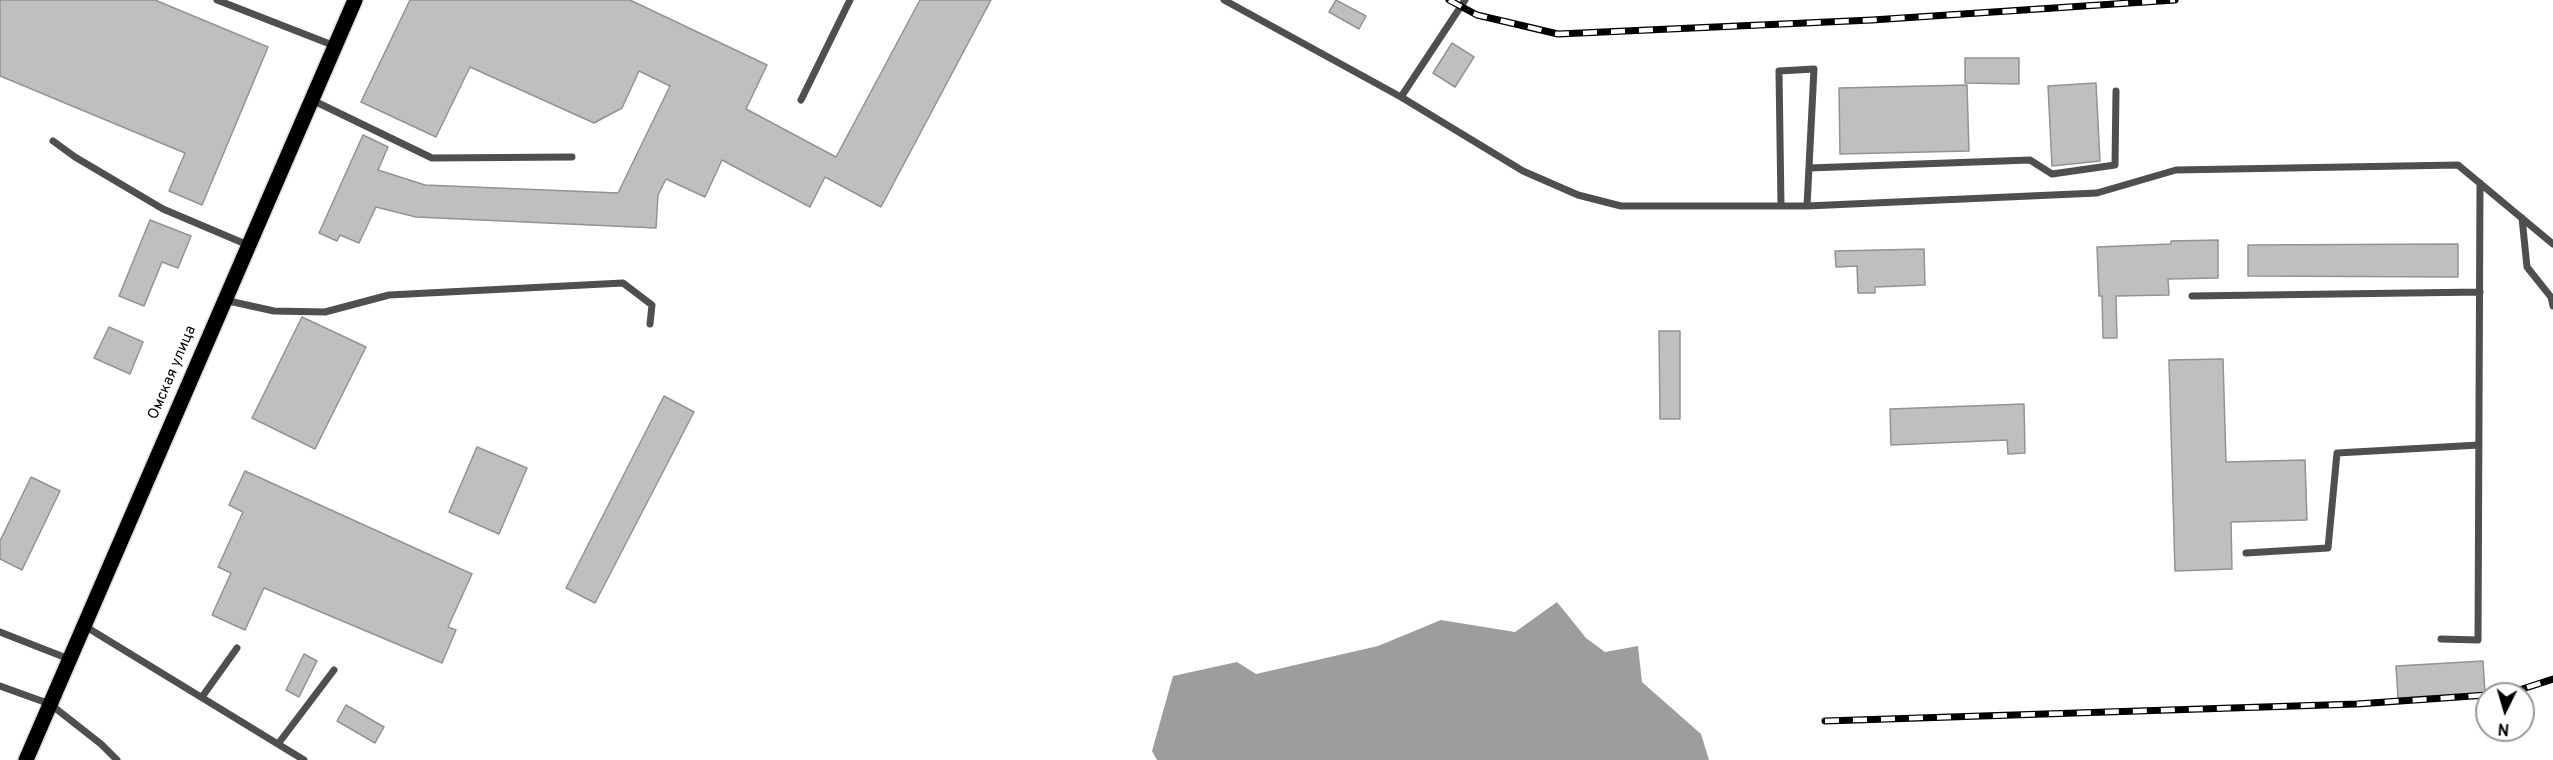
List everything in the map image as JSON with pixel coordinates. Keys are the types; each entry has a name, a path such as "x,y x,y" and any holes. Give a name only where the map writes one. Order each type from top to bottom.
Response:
{"main road":[{"name":"Омская улица","path":"26,760 355,0"}],"lane":[{"path":"217,0 335,46"},
{"path":"801,100 850,0"},
{"path":"1224,0 1401,97 1523,171 1578,195 1621,206 1807,206 2097,193 2176,170 2458,165 2553,244"},
{"path":"1401,97 1465,0"},
{"path":"1781,206 1779,71 1814,69 1807,206"},
{"path":"1809,168 2030,160 2052,174 2115,165 2116,91"},
{"path":"312,100 432,158 572,157"},
{"path":"53,141 75,157 163,210 248,245"},
{"path":"2440,639 2478,640 2480,183"},
{"path":"2522,218 2527,267 2551,297 2553,306"},
{"path":"224,300 274,311 325,312 389,295 623,283 652,304 650,324"},
{"path":"2192,296 2480,292"},
{"path":"2246,553 2328,548 2337,453 2479,445"},
{"path":"83,625 304,760"},
{"path":"0,632 69,659"},
{"path":"202,697 237,648"},
{"path":"278,744 334,670"},
{"path":"0,686 50,704 101,744 117,760"}],"shaded area":[{"path":"1557,602 1586,638 1605,652 1638,646 1642,682 1701,734 1709,760 1157,760 1152,751 1173,676 1237,662 1256,674 1378,646 1441,620 1515,632"}],"building":[{"path":"0,0 155,0 268,47 202,205 169,191 185,153 0,76"},
{"path":"410,0 630,0 767,65 746,109 836,157 920,0 991,0 881,207 825,177 810,207 722,160 705,197 666,179 658,195 656,228 416,217 376,207 359,243 340,235 337,241 319,233 363,135 388,147 378,170 425,185 618,193 670,86 639,71 622,108 594,123 470,67 436,137 361,102"},
{"path":"1336,0 1366,16 1359,29 1329,12"},
{"path":"1452,43 1474,57 1455,87 1433,73"},
{"path":"1965,58 2019,58 2019,84 1965,83"},
{"path":"2096,83 2100,161 2052,166 2048,86"},
{"path":"1967,85 1969,151 1840,154 1839,88"},
{"path":"150,220 191,236 178,268 162,262 144,306 119,296"},
{"path":"2218,240 2218,278 2168,279 2169,295 2116,296 2117,338 2103,338 2097,247"},
{"path":"2458,244 2458,277 2248,276 2248,245"},
{"path":"1924,249 1925,285 1875,287 1875,293 1858,293 1857,266 1836,267 1835,251"},
{"path":"302,317 366,347 315,449 252,418"},
{"path":"109,327 143,342 130,374 94,358"},
{"path":"1659,331 1680,331 1680,419 1660,419"},
{"path":"2223,359 2226,462 2305,460 2307,520 2231,522 2232,569 2175,571 2169,360"},
{"path":"664,396 694,412 595,603 566,588"},
{"path":"2024,404 2025,453 2008,454 2007,440 1891,445 1890,409"},
{"path":"477,447 527,468 499,534 449,512"},
{"path":"245,471 472,574 448,627 456,630 442,663 264,588 245,630 212,615 231,573 218,567 243,512 229,505"},
{"path":"31,477 60,491 22,570 0,559 0,541"},
{"path":"304,654 317,661 299,697 286,690"},
{"path":"2483,661 2484,682 2475,682 2475,694 2398,698 2396,666"},
{"path":"346,705 384,727 375,743 337,721"}],"railway":[{"path":"1449,0 1477,15 1558,34 1872,20 2175,0"},
{"path":"2535,685 2553,679"},
{"path":"1825,721 2357,704 2475,696"}]}
